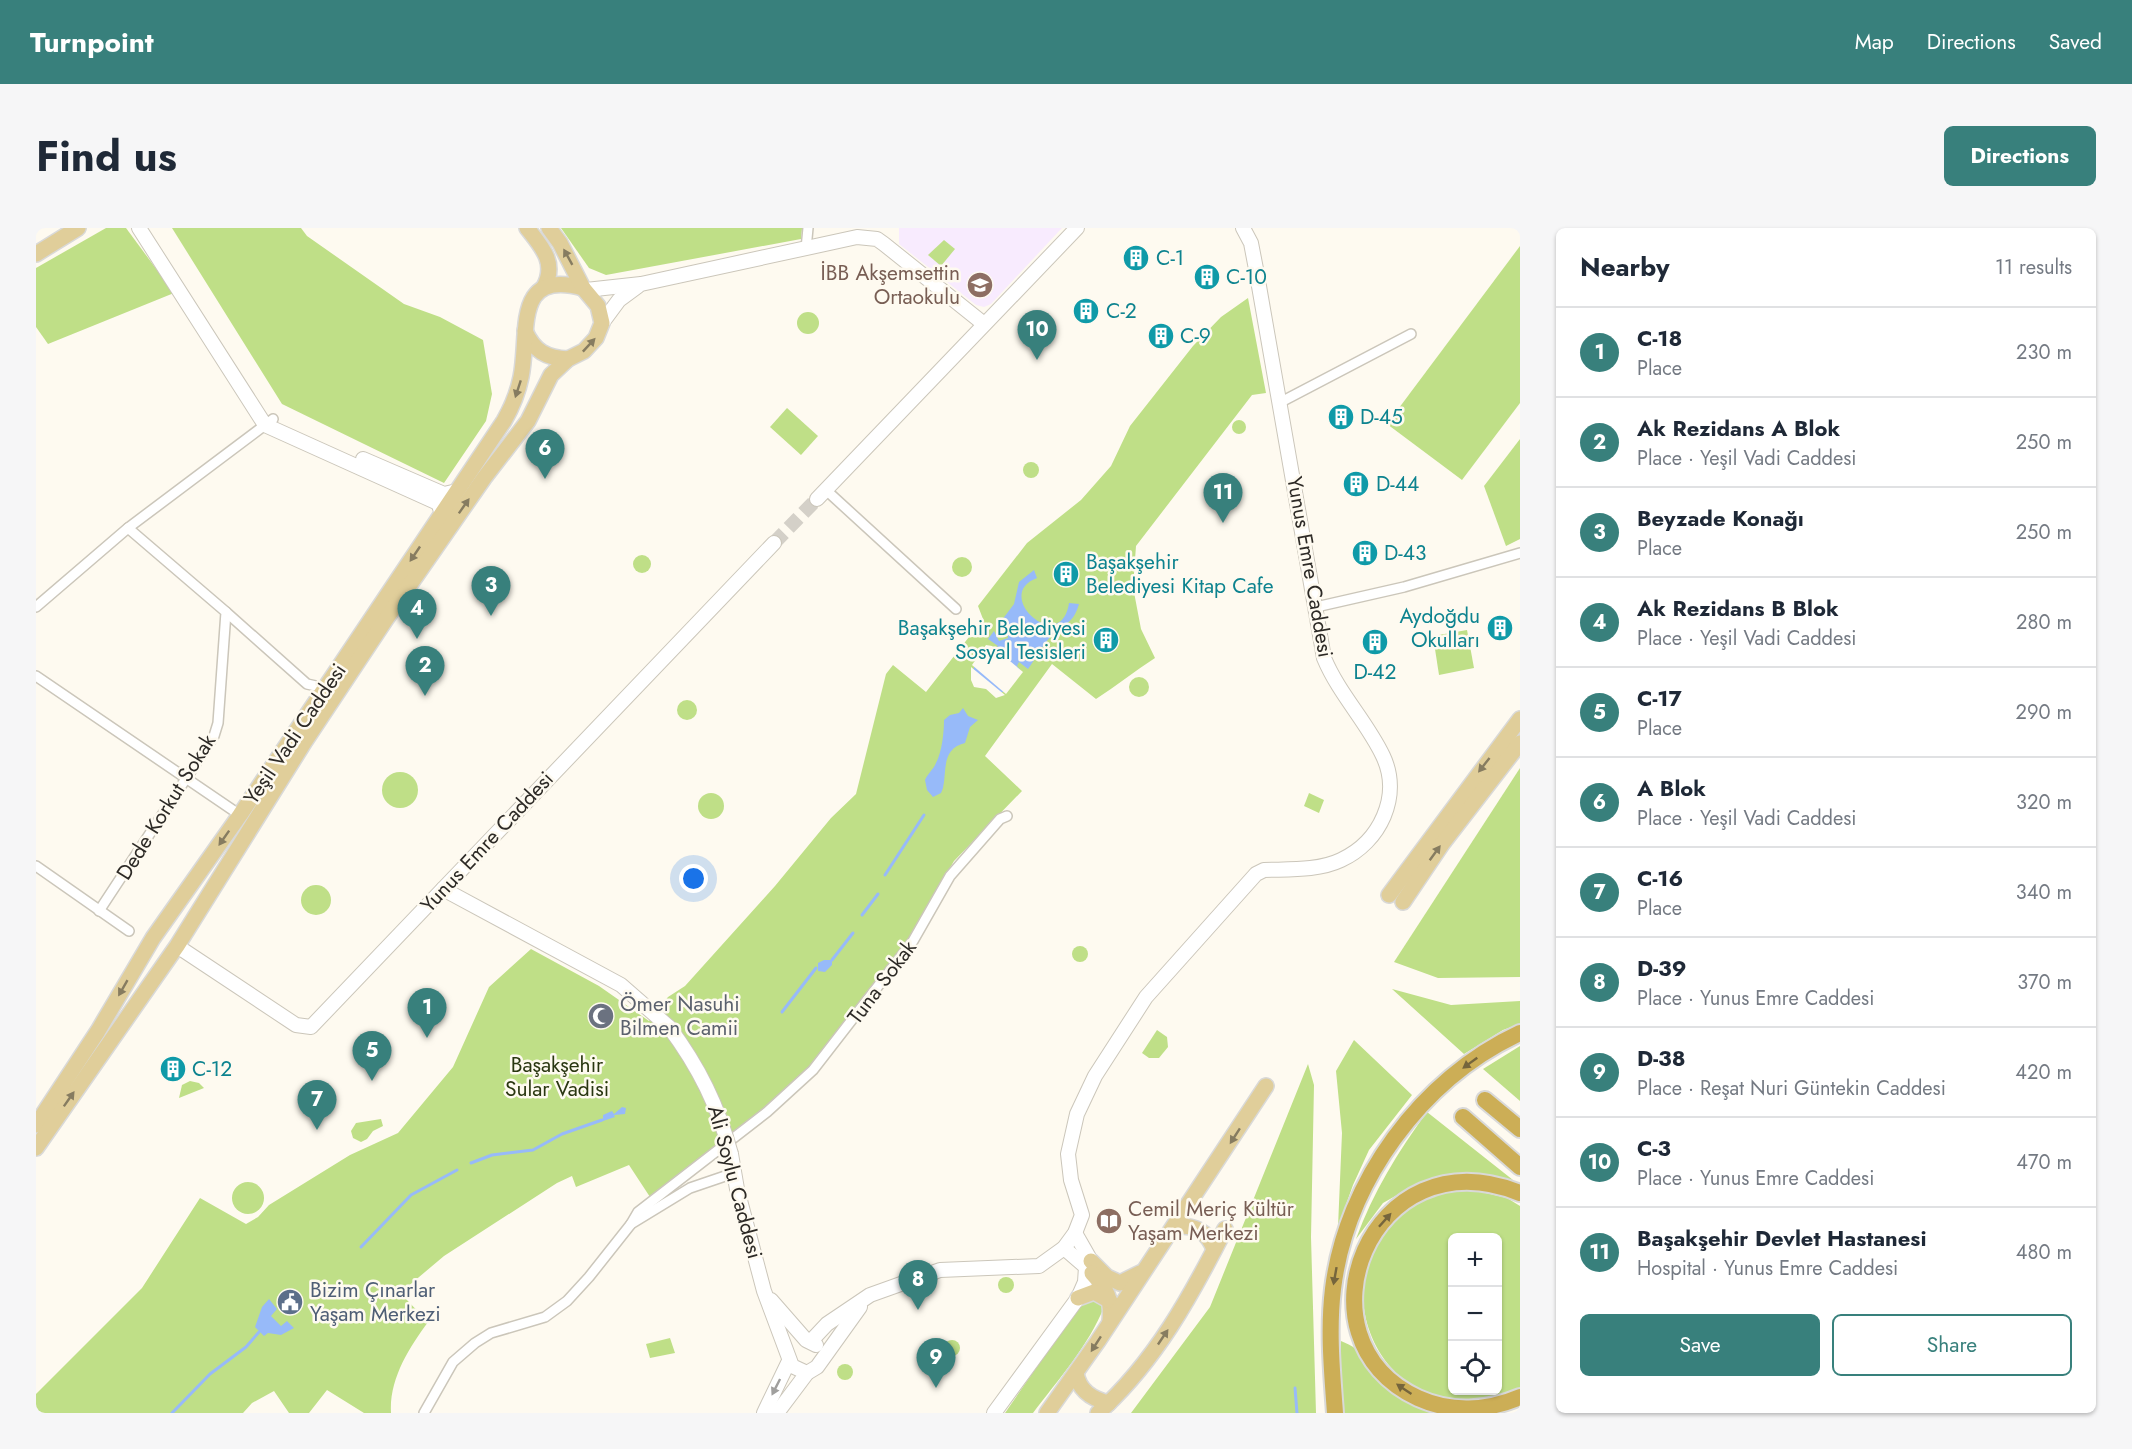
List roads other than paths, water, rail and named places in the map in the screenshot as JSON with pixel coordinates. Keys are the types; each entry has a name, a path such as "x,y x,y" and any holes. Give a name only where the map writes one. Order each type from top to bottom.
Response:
{"highway":[{"path":"1335,1413 1331,1344 1334,1287 1345,1235 1365,1187 1393,1141 1423,1104 1464,1067 1520,1033"},
{"path":"1485,1100 1520,1130"},
{"path":"1463,1117 1520,1167"},
{"path":"1520,1193 1488,1183 1465,1180 1425,1190 1405,1200 1376,1229 1368,1243 1354,1285 1354,1305 1362,1339 1377,1364 1401,1388 1428,1402 1458,1408 1486,1407 1520,1397"}],"main road":[{"path":"36,254 78,228"},
{"path":"527,228 544,250 550,263 549,279 544,287"},
{"path":"549,228 560,243 585,289 598,306 602,323"},
{"path":"544,287 564,284 585,289"},
{"name":"Yeşil Vadi Caddesi","path":"36,1125 98,1031 156,934 240,815 510,410 521,379 528,307 544,287"},
{"name":"Yeşil Vadi Caddesi","path":"36,1148 177,946 299,750 386,619 484,478 528,422 551,375 568,359 590,346 602,323"},
{"path":"525,331 533,346 543,354 568,359"},
{"path":"1389,895 1444,817 1520,719"},
{"path":"1403,902 1430,860 1520,743"},
{"path":"156,934 165,927 172,929 177,946"},
{"path":"1047,1413 1147,1268 1266,1086"},
{"path":"1175,1226 1202,1230 1210,1239 1214,1250"},
{"path":"1076,1373 1081,1388 1103,1408 1149,1357 1190,1296 1225,1229"},
{"path":"1088,1264 1120,1283 1127,1282 1147,1268"},
{"path":"1088,1264 1106,1289 1111,1304 1110,1322"},
{"path":"1078,1298 1094,1292 1104,1296 1111,1304"}],"street":[{"path":"139,228 269,422 438,503 442,513"},
{"path":"148,228 269,422 444,494 457,491"},
{"path":"806,249 808,228"},
{"path":"956,609 821,494 1077,228"},
{"name":"Yunus Emre Caddesi","path":"764,1413 789,1359 792,1346 808,1340 870,1295 939,1270 1039,1266 1064,1248 1075,1233 1082,1215 1071,1180 1068,1154 1077,1114 1095,1076 1146,997 1256,874 1264,870 1319,866 1340,861 1366,842 1375,832 1387,811 1391,784 1389,769 1382,754 1329,671 1324,658 1281,402 1251,243 1243,228"},
{"path":"585,289 642,284 857,237 877,239 984,324"},
{"path":"602,323 619,300 642,284"},
{"path":"1281,402 1411,334"},
{"path":"36,607 128,528 269,422"},
{"path":"128,528 308,684 312,693 312,707"},
{"name":"Yunus Emre Caddesi","path":"177,946 296,1025 306,1028 316,1023 774,543"},
{"path":"1316,607 1404,587 1520,553"},
{"name":"Dede Korkut Sokak","path":"99,911 214,735 218,723 226,612"},
{"path":"36,676 240,815"},
{"path":"308,684 325,688"},
{"name":"Tuna Sokak","path":"424,1413 453,1362 491,1332 545,1317 567,1301 606,1259 638,1212 739,1134 813,1070 913,941 950,876 1000,819 1008,816"},
{"path":"36,866 129,932"},
{"name":"Ali Soylu Caddesi","path":"443,889 621,985 669,1027 692,1057 709,1088 722,1120 764,1291 789,1359"},
{"path":"631,1224 690,1188 734,1173"},
{"path":"994,1413 1078,1298 1085,1282 1088,1264 1075,1233"},
{"path":"1064,1248 1088,1264"},
{"name":"Ali Soylu Caddesi","path":"764,1291 808,1340"},
{"path":"777,1413 807,1373 817,1366 870,1295"},
{"path":"808,1340 819,1348 821,1358"},
{"path":"789,1359 796,1370 807,1373"}],"water":[{"path":"1034,570 1037,578 1025,586 1021,597 1025,608 1033,617 1043,623 1054,624 1063,618 1069,603 1079,604 1072,619 1050,637 1028,669 1019,662 1017,666 1021,671 1007,690 996,695 973,670 975,665 998,646 988,639 994,631 999,641 1008,638 1007,630 996,628 1014,604 1019,582"},
{"path":"963,708 968,716 978,720 970,727 965,743 957,746 949,755 943,788 941,793 933,797 927,790 925,780 940,753 944,720 950,715 959,713"},
{"path":"832,960 832,965 825,972 818,971 818,963"},
{"path":"622,1107 626,1108 625,1114 614,1115 615,1117 603,1121 603,1115 612,1111 614,1114"},
{"path":"269,1299 277,1309 271,1316 281,1326 287,1321 294,1328 281,1335 268,1333 264,1336 255,1327 262,1307"}],"waterway":[{"path":"885,875 924,815"},
{"path":"862,915 878,894"},
{"path":"832,960 853,933"},
{"path":"782,1012 816,968"},
{"path":"471,1163 492,1155 533,1150 562,1134 602,1120"},
{"path":"361,1247 411,1195 457,1170"},
{"path":"172,1413 210,1374 246,1347 259,1332"},
{"path":"1295,1388 1297,1413"}],"tunnel":[{"path":"774,543 817,499"}],"place":[{"name":"C-1","path":"1136,258"},
{"name":"C-10","path":"1207,277"},
{"name":"İBB Akşemsettin Ortaokulu","path":"980,285"},
{"name":"C-2","path":"1086,311"},
{"name":"C-9","path":"1161,336"},
{"name":"C-3","path":"1037,360"},
{"name":"D-45","path":"1341,417"},
{"name":"A Blok","path":"545,479"},
{"name":"D-44","path":"1356,484"},
{"name":"Başakşehir Devlet Hastanesi","path":"1223,523"},
{"name":"D-43","path":"1365,553"},
{"name":"Başakşehir Belediyesi Kitap Cafe","path":"1066,574"},
{"name":"Beyzade Konağı","path":"491,616"},
{"name":"Aydoğdu Okulları","path":"1500,628"},
{"name":"Ak Rezidans B Blok","path":"417,639"},
{"name":"Başakşehir Belediyesi Sosyal Tesisleri","path":"1106,640"},
{"name":"D-42","path":"1375,642"},
{"name":"Ak Rezidans A Blok","path":"425,696"},
{"name":"Ömer Nasuhi Bilmen Camii","path":"601,1016"},
{"name":"C-18","path":"427,1038"},
{"name":"C-12","path":"173,1069"},
{"name":"C-17","path":"372,1081"},
{"name":"C-16","path":"317,1130"},
{"name":"Cemil Meriç Kültür Yaşam Merkezi","path":"1109,1221"},
{"name":"Bizim Çınarlar Yaşam Merkezi","path":"290,1302"},
{"name":"D-39","path":"918,1310"},
{"name":"D-38","path":"936,1388"}],"park label":[{"name":"Başakşehir Sular Vadisi","path":"557,1077"}]}
